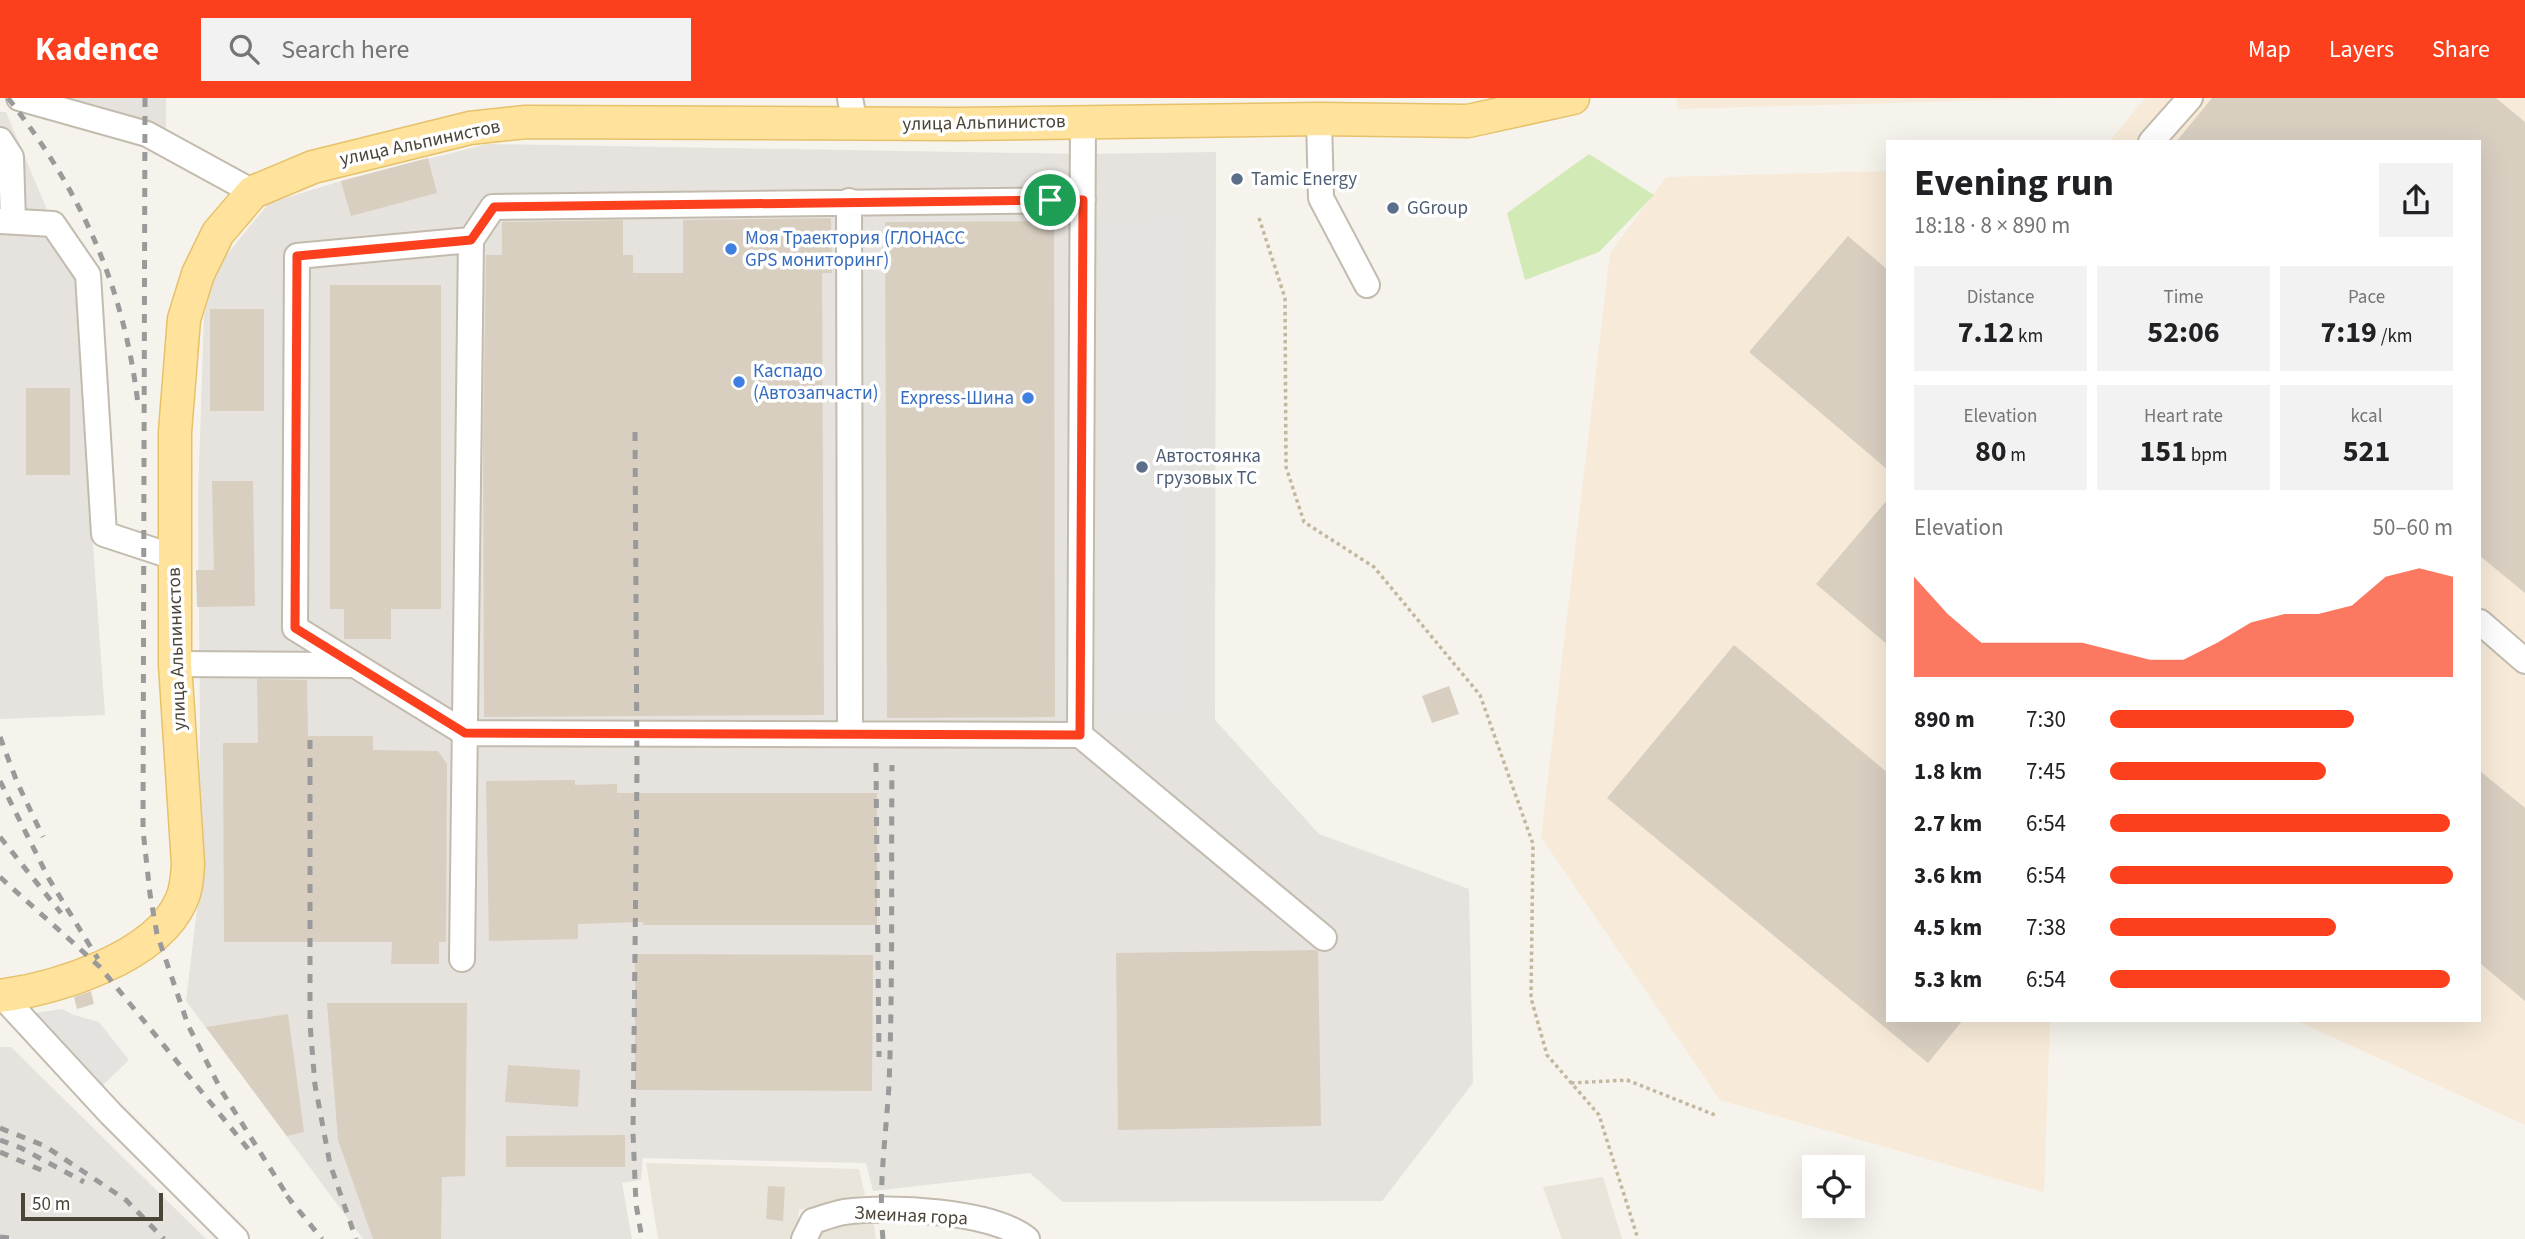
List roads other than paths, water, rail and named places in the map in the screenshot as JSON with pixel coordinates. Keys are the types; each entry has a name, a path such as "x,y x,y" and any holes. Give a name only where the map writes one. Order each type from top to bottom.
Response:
{"main road":[{"path":"1187,98 1216,109 1313,119"},
{"name":"улица Альпинистов","path":"1,996 53,985 100,967 134,950 157,934 183,899 188,864 175,664 174,432 184,318 198,274 218,233 253,192 313,166 470,128 526,122 853,111 957,124 1082,110 1140,110 1313,119 1468,121 1573,98"}],"street":[{"path":"19,98 146,134 253,192"},
{"path":"2153,140 2190,98"},
{"path":"1080,735 1082,110"},
{"path":"1313,119 1321,198 1367,285"},
{"path":"0,140 11,157 6,221 53,224 88,275 104,534 174,557"},
{"path":"462,959 471,240 494,207 1083,200"},
{"path":"849,201 849,734"},
{"path":"471,240 297,256 295,628 465,733 1080,735 1324,938"},
{"path":"2481,623 2525,661"},
{"path":"175,664 354,665"},
{"path":"1,996 111,1114 236,1239"},
{"name":"Змеиная гора","path":"804,1239 813,1221 843,1212 880,1210 959,1214 1015,1230 1027,1239"}],"railway":[{"path":"8,98 57,168 95,242 122,319 138,404"},
{"path":"145,98 143,830 150,894 157,934 188,1025 221,1090 292,1203"},
{"path":"635,432 637,770 633,1133 636,1204 642,1239"},
{"path":"0,737 17,782 43,837"},
{"path":"310,740 310,1024 315,1085 330,1164 356,1239"},
{"path":"876,763 879,1057"},
{"path":"883,1239 882,1181 891,1005 892,765"},
{"path":"0,781 49,879 98,959"},
{"path":"0,837 61,913"},
{"path":"0,877 100,967 249,1150"},
{"path":"0,1128 45,1146 126,1200 164,1239"},
{"path":"0,1140 21,1148 84,1182"},
{"path":"0,1152 48,1173"},
{"path":"287,1196 322,1239"},
{"path":"0,1237 17,1239"}],"place":[{"name":"Tamic Energy","path":"1237,179"},
{"name":"GGroup","path":"1393,208"},
{"name":"Моя Траектория (ГЛОНАСС GPS мониторинг)","path":"731,249"},
{"name":"Каспадо (Автозапчасти)","path":"739,382"},
{"name":"Express-Шина","path":"1028,398"},
{"name":"Автостоянка грузовых ТС","path":"1142,467"}]}
